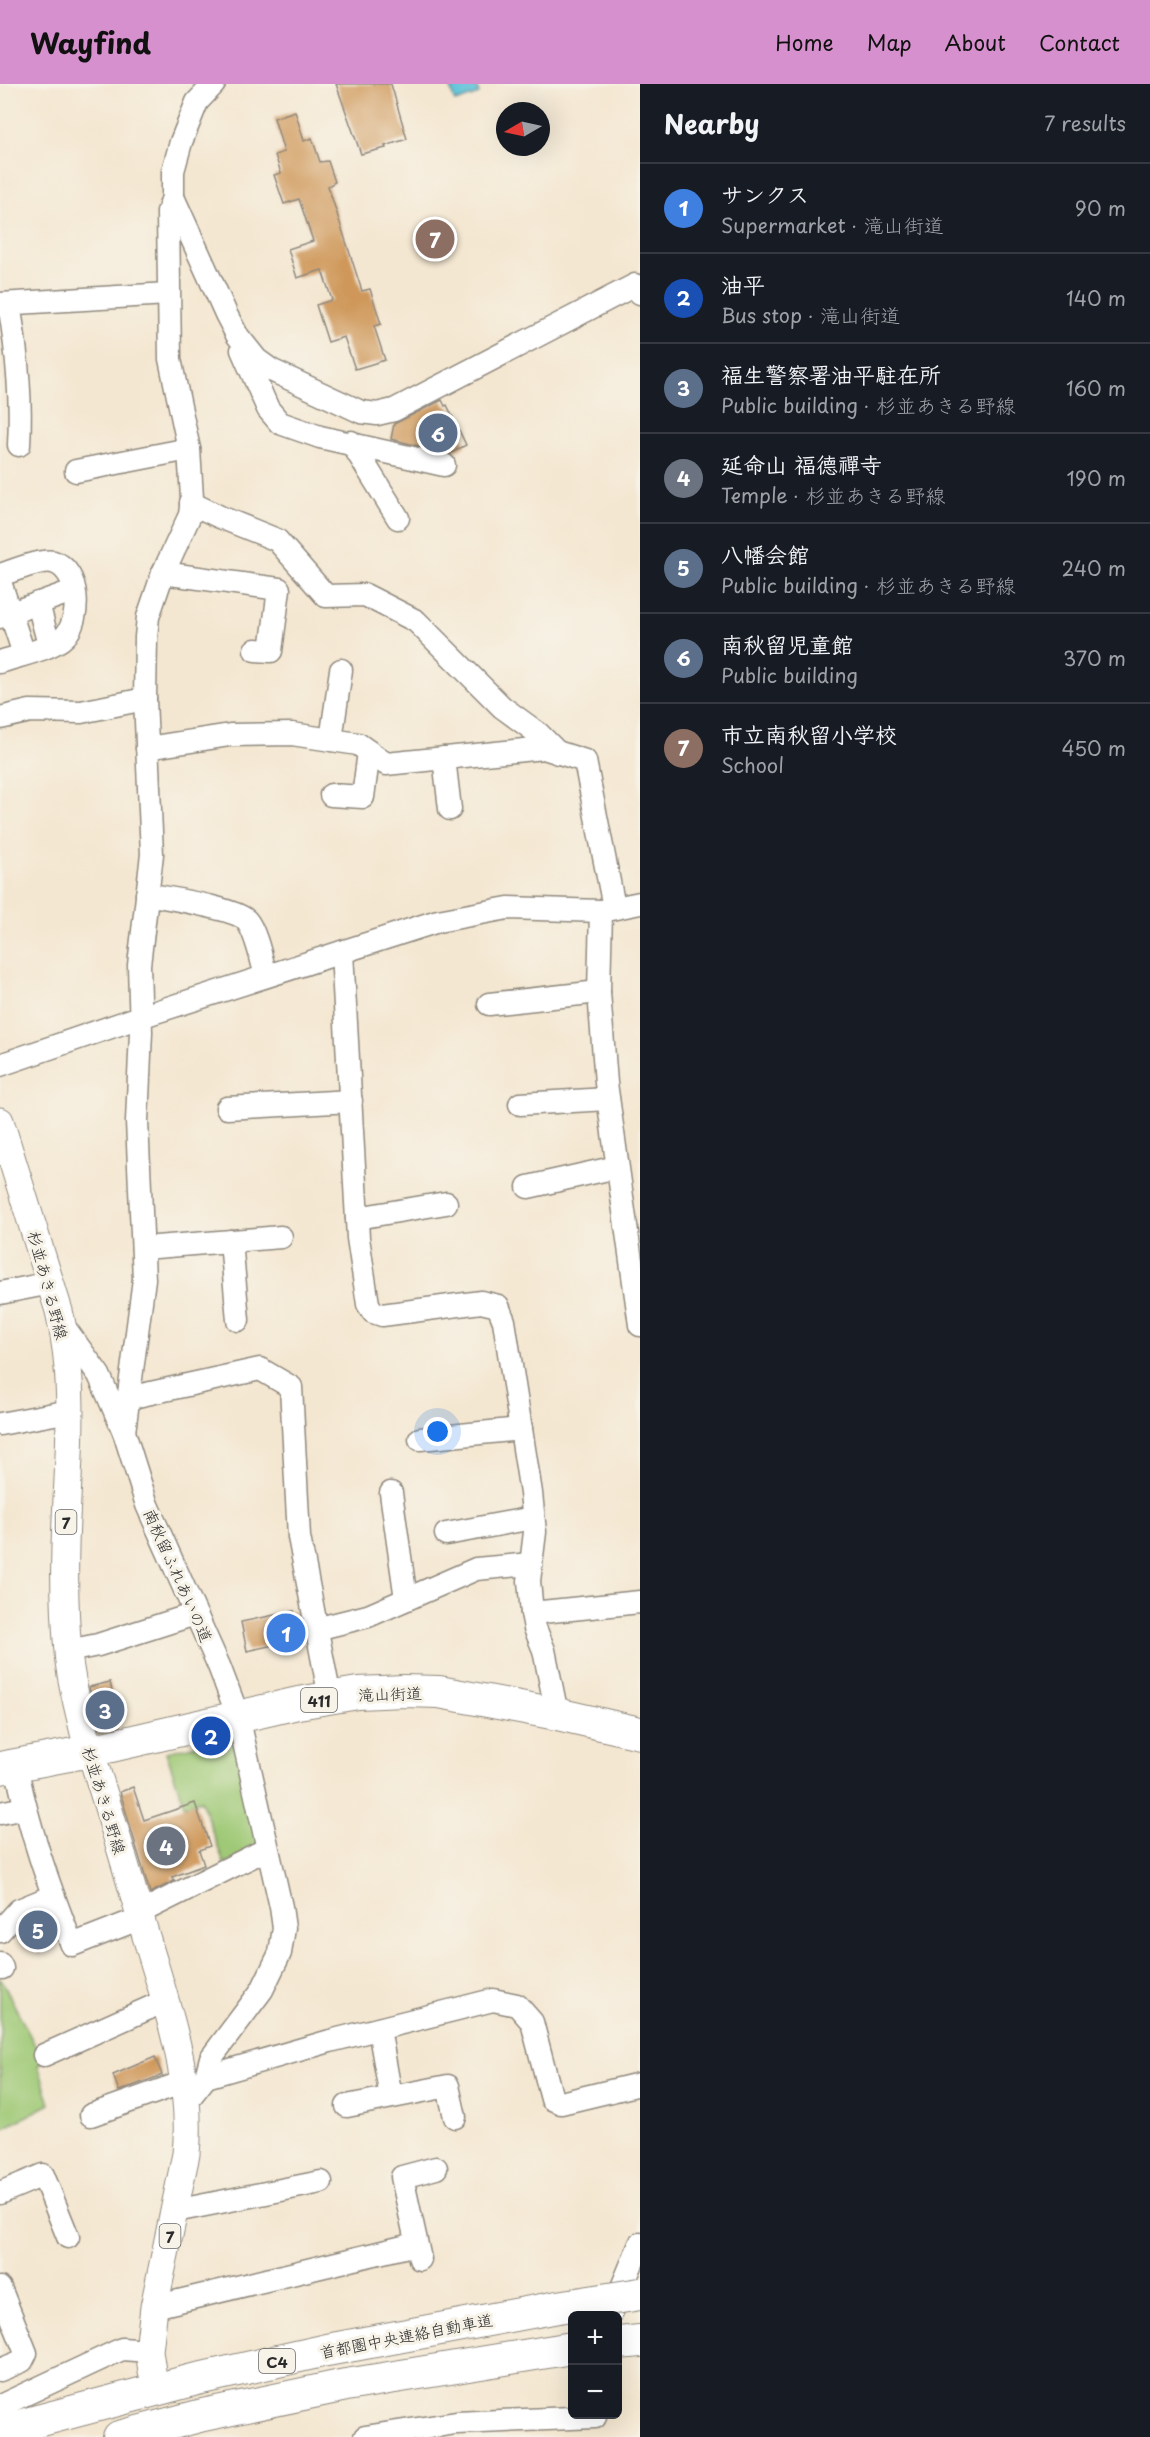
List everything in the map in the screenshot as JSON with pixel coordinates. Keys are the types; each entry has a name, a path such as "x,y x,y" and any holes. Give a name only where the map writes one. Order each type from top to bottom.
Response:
{"highway":[{"name":"滝山街道","path":"8,1766 90,1751 238,1716 330,1698 381,1692 439,1692 557,1714 640,1733"},
{"name":"首都圏中央連絡自動車道","path":"0,2431 193,2380 327,2350 640,2294"},
{"path":"622,2343 640,2341"},
{"name":"C4","path":"119,2437 203,2415 345,2385 567,2349"}],"main road":[{"name":"杉並あきる野線","path":"0,1121 8,1170 51,1283 63,1324 70,1411 65,1551 68,1651 77,1704 192,2087 186,2154 154,2307 151,2361"}],"street":[{"path":"124,1432 144,1279 137,1121 139,965 152,854 145,699 147,617 163,573 190,516 191,503 189,449 170,359 168,212 173,197 173,171 181,142 197,102 214,84"},
{"path":"173,197 268,409 280,423 320,437 351,442 444,465"},
{"path":"227,316 248,351 271,370 362,412 377,414 394,410 635,285 640,293"},
{"path":"19,445 22,405 18,356 4,304 168,294"},
{"path":"351,442 398,518"},
{"path":"76,471 189,449"},
{"path":"191,503 220,518 277,540 326,596 365,595 416,621 502,707 539,734 558,753"},
{"path":"0,575 46,561 55,562 69,574 74,594 73,623 63,639 0,661"},
{"path":"163,573 279,589 271,651 255,650"},
{"path":"0,582 5,615 24,654"},
{"path":"5,615 64,594 74,594"},
{"path":"39,603 49,645"},
{"path":"331,740 341,670"},
{"path":"0,718 30,711 81,712 145,699"},
{"path":"147,748 230,735 292,734 358,744 386,764 544,748 585,761 608,909 599,992 608,1099 640,1325"},
{"path":"331,795 363,797 369,752"},
{"path":"444,758 450,809"},
{"path":"147,894 217,909 244,918 251,928 266,976"},
{"path":"0,1065 140,1017 438,921 508,908 608,909 640,903"},
{"path":"342,952 358,1238 368,1304 373,1312 382,1316 481,1302 498,1306 504,1321 526,1455 535,1532 530,1564 532,1613 544,1650 557,1714"},
{"path":"489,1004 599,992"},
{"path":"520,1104 608,1099"},
{"path":"227,1108 351,1101"},
{"path":"528,1187 617,1167"},
{"path":"357,1218 446,1203"},
{"path":"143,1248 281,1237"},
{"path":"231,1241 238,1320"},
{"path":"0,1293 51,1283"},
{"name":"南秋留ふれあいの道","path":"63,1324 99,1375 124,1432 147,1504 219,1666 238,1716 281,1906 284,1928 280,1953 262,1990 192,2087"},
{"path":"128,1398 260,1369 291,1387 299,1537 330,1698"},
{"path":"0,1424 70,1411"},
{"path":"420,1439 521,1430"},
{"path":"391,1493 406,1599"},
{"path":"446,1534 533,1518"},
{"path":"316,1629 368,1616 476,1569 530,1564"},
{"path":"532,1613 640,1602"},
{"path":"68,1651 98,1645 195,1614"},
{"path":"8,1766 72,1946 140,1915 267,1849"},
{"path":"0,1814 24,1808"},
{"path":"0,1931 19,1910 53,1896"},
{"path":"91,2115 192,2087 330,2041 493,2000 517,2006 532,2022 552,2099 561,2103 640,2084"},
{"path":"44,2055 165,2001"},
{"path":"379,2029 391,2097"},
{"path":"347,2106 448,2086 455,2117"},
{"path":"154,2307 418,2252 402,2177 436,2168"},
{"path":"0,2193 43,2175 68,2236"},
{"path":"175,2211 321,2182"},
{"path":"612,2311 624,2277 640,2244"},
{"path":"0,2288 26,2353 22,2361 0,2370"},
{"path":"0,2406 122,2349 151,2361"},
{"path":"365,2437 595,2423"}],"green space":[{"path":"238,1736 263,1846 224,1864 201,1800 184,1805 166,1752"},
{"path":"0,1977 43,2061 38,2065 50,2104 0,2130"}],"water":[{"path":"449,84 476,84 479,94 455,102"}],"building":[{"path":"336,84 391,84 407,139 385,146 386,148 361,154"},
{"path":"295,111 304,141 312,138 320,162 328,161 335,182 328,186 362,291 370,289 381,324 374,326 385,360 355,369 344,337 328,342 316,305 332,300 322,270 297,278 288,249 313,241 299,199 284,204 274,175 281,173 275,155 284,152 274,118"},
{"path":"442,400 445,406 447,405 466,445 450,454 391,439 394,424"},
{"path":"294,1611 300,1639 247,1651 241,1622"},
{"path":"110,1682 120,1726 100,1730 89,1687"},
{"path":"133,1787 144,1820 195,1803 210,1846 199,1850 204,1865 172,1877 174,1881 150,1893 120,1792"},
{"path":"43,1915 54,1942 35,1950 24,1924"},
{"path":"155,2057 162,2075 119,2091 113,2075"}],"place":[{"name":"市立南秋留小学校","path":"435,239"},
{"name":"南秋留児童館","path":"438,433"},
{"name":"サンクス","path":"286,1633"},
{"name":"福生警察署油平駐在所","path":"105,1710"},
{"name":"油平","path":"211,1736"},
{"name":"延命山 福德禪寺","path":"166,1846"},
{"name":"八幡会館","path":"38,1930"}]}
